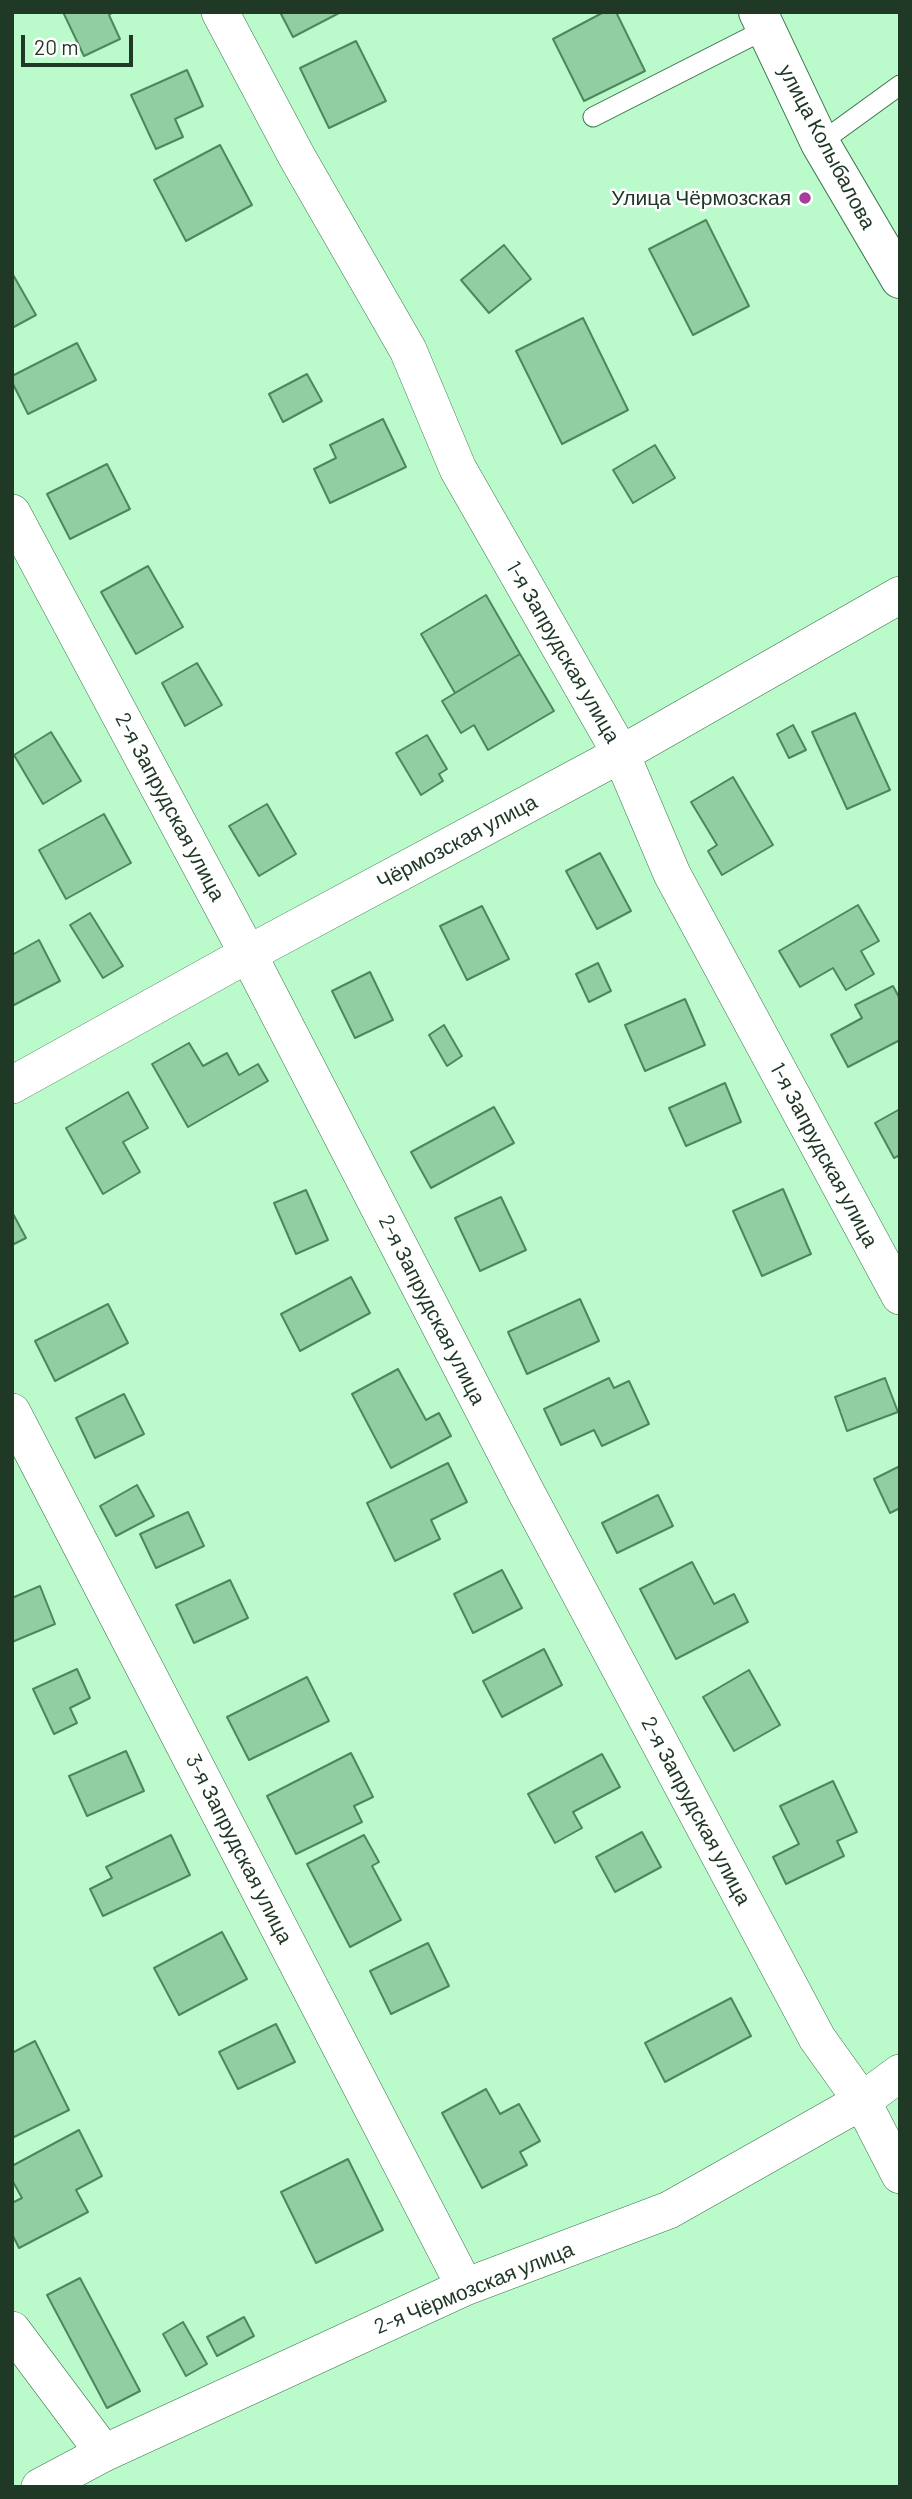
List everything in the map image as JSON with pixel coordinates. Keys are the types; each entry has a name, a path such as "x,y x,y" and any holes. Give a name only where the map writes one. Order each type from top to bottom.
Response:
{"street":[{"name":"1-я Запрудская улица","path":"219,12 297,157 408,350 458,469 621,754 672,874 900,1296"},
{"name":"улица Колыбалова","path":"762,21 820,143 900,279"},
{"name":"2-я Запрудская улица","path":"12,513 248,954 526,1492 817,2038 862,2101 900,2175"},
{"name":"Чёрмозская улица","path":"12,1085 248,954 621,754 900,595"},
{"name":"3-я Запрудская улица","path":"12,1412 465,2287"},
{"name":"2-я Чёрмозская улица","path":"40,2487 104,2453 465,2287 669,2210 862,2101 900,2073"},
{"path":"12,2330 104,2453"}],"lane":[{"path":"593,117 762,21"},
{"path":"820,143 900,85"}],"building":[{"path":"63,12 113,12 109,15 120,39 84,56"},
{"path":"280,12 341,12 293,37"},
{"path":"604,12 616,12 645,71 584,101 553,39"},
{"path":"356,41 386,101 329,128 300,68"},
{"path":"187,70 203,106 175,119 183,137 156,149 131,95"},
{"path":"220,145 252,205 186,241 154,180"},
{"path":"706,220 749,306 693,335 649,249"},
{"path":"504,245 531,279 489,313 461,280"},
{"path":"12,273 36,315 12,328"},
{"path":"583,318 628,410 562,444 516,351"},
{"path":"77,343 96,380 28,414 12,382 12,376"},
{"path":"307,374 322,401 283,422 269,394"},
{"path":"383,419 406,467 330,503 314,469 336,458 330,445"},
{"path":"655,445 675,478 633,503 613,470"},
{"path":"107,464 130,509 70,539 47,494"},
{"path":"148,566 183,627 136,654 101,592"},
{"path":"486,595 520,654 455,693 421,634"},
{"path":"520,654 554,711 488,750 474,725 461,733 442,701"},
{"path":"197,663 222,705 185,726 162,683"},
{"path":"855,713 890,790 847,809 812,732"},
{"path":"793,725 806,750 789,758 777,734"},
{"path":"51,732 81,781 43,804 14,755"},
{"path":"427,735 447,769 439,774 443,781 421,795 396,753"},
{"path":"733,777 773,845 722,875 708,851 717,845 691,802"},
{"path":"267,804 296,854 259,876 229,826"},
{"path":"104,814 131,863 66,899 39,850"},
{"path":"600,853 631,911 597,929 566,871"},
{"path":"858,905 879,941 861,951 874,974 846,990 833,968 800,987 779,951"},
{"path":"482,906 509,959 467,980 440,926"},
{"path":"90,913 123,966 103,978 70,925"},
{"path":"39,940 60,981 12,1006 12,955"},
{"path":"598,963 611,991 589,1002 576,974"},
{"path":"370,972 393,1020 355,1038 332,991"},
{"path":"893,986 900,999 900,1040 848,1067 831,1035 862,1018 855,1005"},
{"path":"685,999 705,1045 645,1071 625,1025"},
{"path":"444,1025 462,1056 447,1066 429,1035"},
{"path":"189,1043 203,1066 227,1053 239,1075 258,1064 268,1081 188,1127 152,1064"},
{"path":"725,1083 741,1122 686,1146 669,1108"},
{"path":"128,1092 148,1128 123,1142 140,1172 103,1194 66,1128"},
{"path":"494,1107 514,1143 431,1188 411,1152"},
{"path":"900,1109 900,1155 894,1158 875,1123"},
{"path":"783,1189 811,1254 762,1276 733,1211"},
{"path":"306,1190 328,1240 296,1254 274,1203"},
{"path":"501,1197 526,1250 480,1271 455,1218"},
{"path":"12,1212 26,1238 12,1245"},
{"path":"351,1277 370,1313 300,1351 281,1314"},
{"path":"580,1299 599,1341 527,1374 508,1332"},
{"path":"108,1304 128,1343 55,1381 35,1341"},
{"path":"398,1369 426,1420 439,1413 451,1436 391,1468 352,1394"},
{"path":"609,1378 614,1388 629,1381 649,1424 602,1446 594,1430 561,1445 544,1409"},
{"path":"885,1378 898,1412 847,1431 835,1397"},
{"path":"124,1394 144,1434 95,1458 76,1418"},
{"path":"448,1463 467,1502 431,1520 440,1539 395,1561 367,1503"},
{"path":"900,1466 900,1508 890,1513 874,1479"},
{"path":"137,1485 154,1516 116,1536 100,1506"},
{"path":"658,1495 673,1526 617,1553 602,1523"},
{"path":"188,1512 204,1546 156,1568 140,1534"},
{"path":"692,1562 714,1604 734,1594 748,1622 676,1659 640,1589"},
{"path":"502,1570 522,1608 473,1633 454,1594"},
{"path":"230,1580 248,1618 194,1643 176,1605"},
{"path":"40,1586 55,1624 12,1642 12,1598"},
{"path":"544,1649 562,1685 502,1717 483,1681"},
{"path":"77,1669 90,1698 70,1708 77,1723 54,1734 33,1689"},
{"path":"749,1670 780,1725 734,1751 703,1697"},
{"path":"307,1677 329,1721 249,1760 227,1717"},
{"path":"126,1751 144,1791 87,1816 69,1776"},
{"path":"351,1753 373,1797 354,1806 362,1822 296,1854 267,1796"},
{"path":"602,1754 620,1787 573,1812 582,1828 555,1843 528,1794"},
{"path":"833,1781 857,1832 837,1841 844,1856 786,1884 773,1857 799,1844 780,1806"},
{"path":"642,1832 661,1867 615,1892 596,1857"},
{"path":"171,1835 190,1875 103,1916 90,1889 112,1878 106,1867"},
{"path":"364,1835 379,1862 372,1866 401,1920 350,1947 307,1864"},
{"path":"222,1932 247,1979 179,2015 154,1968"},
{"path":"428,1943 449,1986 391,2014 370,1971"},
{"path":"731,1998 751,2036 665,2082 645,2043"},
{"path":"276,2024 295,2062 238,2089 219,2052"},
{"path":"35,2041 69,2110 12,2138 12,2053"},
{"path":"486,2089 500,2114 519,2104 540,2141 520,2152 527,2165 482,2188 442,2113"},
{"path":"79,2130 102,2176 76,2190 88,2212 19,2248 12,2234 12,2203 22,2198 12,2180 12,2166"},
{"path":"348,2159 383,2230 316,2263 281,2192"},
{"path":"80,2278 140,2391 107,2408 47,2295"},
{"path":"244,2317 254,2336 217,2356 207,2337"},
{"path":"183,2322 207,2364 186,2376 163,2334"}],"place":[{"name":"Улица Чёрмозская","path":"805,198"}]}
